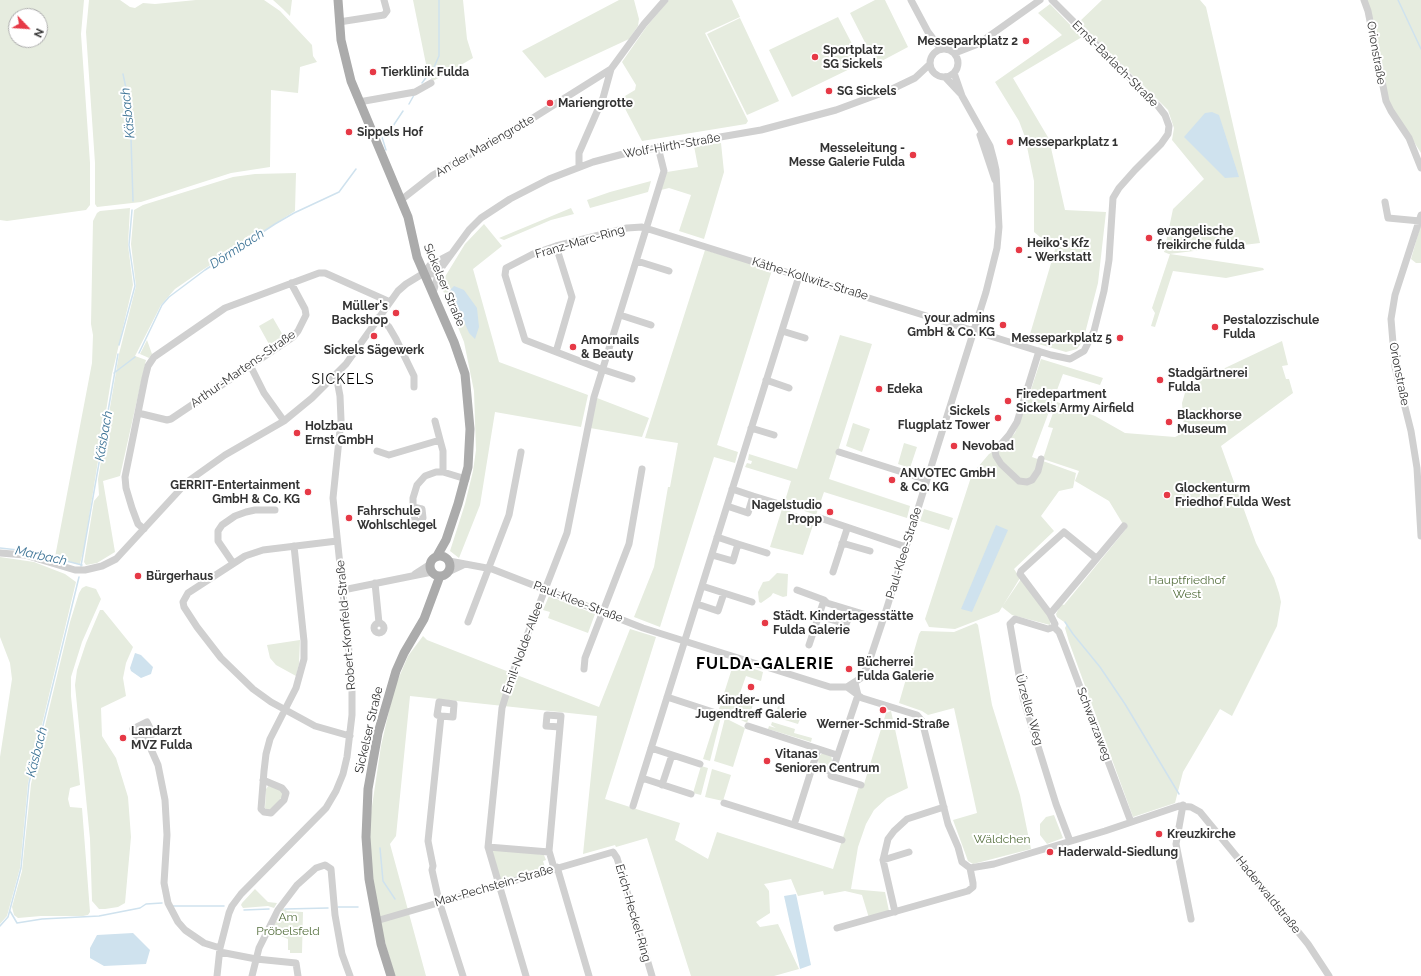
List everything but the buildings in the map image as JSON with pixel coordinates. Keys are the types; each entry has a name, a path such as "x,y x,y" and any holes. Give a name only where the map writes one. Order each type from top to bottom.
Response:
{"main road":[{"name":"Sickelser Straße","path":"338,0 339,22 346,67 359,102 408,217 417,257 454,342 465,374 470,429 466,479 446,540 437,556 431,560 437,572 434,592 424,619 404,653 396,671 380,726 372,764 367,808 366,837 369,879 376,921 391,976"},
{"name":"Sickelser Straße","path":"437,572 450,566 446,540"},
{"path":"437,556 442,556 448,560"}],"street":[{"path":"339,22 384,15 386,11 384,0"},
{"path":"579,167 579,153 600,105 612,69 644,24 665,0"},
{"path":"911,0 928,32 941,49"},
{"path":"958,61 973,47 1040,0"},
{"name":"Ernst-Barlach-Straße","path":"974,330 1039,351 1070,359 1084,351 1090,342 1104,291 1109,260 1113,198 1130,176 1161,144 1168,134 1169,126 1165,115 1158,106 1052,0"},
{"name":"Orionstraße","path":"1364,0 1368,11 1386,101 1409,138 1421,164"},
{"path":"928,32 934,52 930,64 936,75 945,77 957,70 958,61 955,53 949,49 941,49 934,52"},
{"path":"955,53 973,47"},
{"name":"Wolf-Hirth-Straße","path":"915,78 930,64"},
{"name":"An der Mariengrotte","path":"401,200 433,175 513,131 612,69"},
{"name":"Paul-Klee-Straße","path":"448,560 463,565 488,568 602,612 685,641 830,687 847,687 861,677 868,665 883,620 974,330 997,248 999,227 996,182 978,125 962,96 954,73"},
{"name":"Wolf-Hirth-Straße","path":"433,293 439,271 469,230 493,210 531,187 579,167 614,156 658,146 737,134 791,123 863,101 915,78 936,75"},
{"name":"Paul-Klee-Straße","path":"945,77 962,96"},
{"path":"359,102 415,92 431,83"},
{"name":"Emil-Nolde-Allee","path":"499,885 488,847 502,708 514,669 569,527 586,428 602,370 664,171 658,146"},
{"path":"1385,202 1388,218 1420,218"},
{"name":"Orionstraße","path":"1420,218 1395,295 1391,319 1391,331 1396,367 1411,431 1417,468 1421,536"},
{"name":"Franz-Marc-Ring","path":"602,370 525,340 505,271 506,268 512,264 556,246 628,228 647,228"},
{"name":"Käthe-Kollwitz-Straße","path":"647,228 974,330"},
{"path":"556,246 572,297 556,352"},
{"name":"Wolf-Hirth-Straße","path":"424,274 430,265 451,254"},
{"path":"637,261 669,271"},
{"path":"0,553 25,555 66,568 93,569 116,559 172,496 201,470 284,420 309,401 349,360 390,302 406,284 424,274 432,274 439,271"},
{"path":"144,529 138,524 125,482 126,467 148,366 154,357 225,308 319,272 325,273 390,302"},
{"path":"633,806 799,276"},
{"name":"Arthur-Martens-Straße","path":"138,413 167,420 171,419 293,337 303,323 306,315 305,309 291,283"},
{"path":"620,316 651,325"},
{"path":"379,317 390,327 414,376 414,387"},
{"path":"782,331 805,338"},
{"path":"1039,351 1017,422 1009,435 995,451 1001,464 1019,481 1027,482 1032,480 1038,471 1041,459"},
{"path":"250,365 264,393 284,420"},
{"path":"602,370 632,379"},
{"name":"Robert-Kronfeld-Straße","path":"217,976 220,950 229,913 237,899 316,819 336,791 343,774 350,736 352,680 334,498 341,420 340,396 336,375"},
{"path":"766,380 789,388"},
{"path":"435,421 443,451 443,472"},
{"path":"751,428 774,436"},
{"path":"377,451 389,455 440,440"},
{"path":"468,622 509,514 520,452"},
{"path":"839,452 927,480"},
{"path":"584,669 585,658 629,544 642,469"},
{"path":"413,507 414,491 420,480 432,473 443,472 466,479"},
{"path":"732,489 776,503"},
{"path":"727,506 748,512 753,496"},
{"path":"233,563 218,541 218,531 222,525 235,516 246,512 255,510 275,510"},
{"path":"820,518 906,547"},
{"path":"1050,614 1124,526"},
{"path":"833,572 847,528"},
{"name":"Schwarzaweg","path":"1096,558 1064,532 1021,570 1020,574 1050,614 1055,624 1054,627 1059,632 1131,822"},
{"path":"717,537 767,553"},
{"path":"337,540 263,550 245,556 188,593 183,602 184,607 197,627 221,658 253,689 284,710 315,726 350,736"},
{"path":"842,543 870,551"},
{"path":"712,555 733,561 738,544"},
{"path":"263,780 282,788 286,793 284,800 271,813 264,812 261,809 263,780 265,759 270,739 296,688 304,659 304,641 294,546"},
{"path":"343,590 415,574 437,572 463,565"},
{"path":"375,584 379,623"},
{"path":"702,586 752,602"},
{"path":"797,590 824,600 827,603 883,620"},
{"path":"697,604 718,611 724,593"},
{"path":"809,645 824,600"},
{"path":"819,616 846,624 847,622"},
{"name":"Ürzeller Weg","path":"1054,627 1048,628 1015,619 1010,624 1023,698 1056,804 1070,841"},
{"path":"854,683 858,695 831,776 860,785"},
{"path":"837,928 968,891 972,887 973,878 970,868 962,862 958,847 948,824 922,721 917,716 858,695 847,687"},
{"path":"667,697 716,712"},
{"path":"440,716 428,841 432,870 439,901 463,976"},
{"path":"748,726 837,755"},
{"path":"560,727 549,852 589,976"},
{"path":"146,738 158,765 165,800 167,835 164,883 168,903 178,922 185,930 204,943 220,950 256,959 296,963 298,976"},
{"path":"651,748 700,764"},
{"path":"794,825 818,749"},
{"path":"662,785 672,755"},
{"path":"813,766 832,772"},
{"path":"642,778 691,794"},
{"path":"724,803 842,840"},
{"path":"970,868 994,864 1182,806 1176,844 1191,918"},
{"name":"Haderwaldstraße","path":"1182,806 1194,808 1200,812 1308,944 1329,976"},
{"path":"895,912 883,860 888,840 900,825 914,816 944,807"},
{"path":"488,847 549,852"},
{"name":"Max-Pechstein-Straße","path":"376,921 439,901 613,852"},
{"name":"Erich-Heckel-Ring","path":"613,852 617,858 652,976"},
{"path":"883,860 908,852"},
{"path":"252,976 256,959 268,926 281,906 297,885 316,868 325,865 329,866 331,869 335,915 342,954 350,976"},
{"path":"499,885 526,976"}],"green space":[{"path":"0,0 84,0 81,34 90,163 90,205 86,210 7,221 0,220"},
{"path":"89,0 120,0 130,7 135,8 143,3 155,4 196,0 264,0 280,11 312,45 313,56 317,62 300,67 298,93 271,90 270,167 231,173 141,202 97,207 95,204 95,163 86,32"},
{"path":"273,0 292,0 290,16 283,9"},
{"path":"413,0 463,0 467,39 473,58 433,81 428,74"},
{"path":"619,0 634,0 639,19 638,26 629,39 545,78 522,51"},
{"path":"669,0 732,0 740,17 705,33 748,121 746,124 642,141 620,99 635,90 636,85 622,62 647,26"},
{"path":"875,0 885,0 908,47 876,64 850,13"},
{"path":"1102,0 1200,0 1206,7 1260,243 1169,254 1164,252 1173,209 1204,179 1172,140 1174,128 1168,110 1079,22"},
{"path":"1367,0 1421,0 1421,153 1388,101"},
{"path":"1050,4 1082,37 1013,78 1049,139 1065,210 1106,212 1098,283 1083,341 1077,349 1066,352 1028,341 1057,243 1040,237 1034,232 1034,181 1025,137 1019,121 995,82 1062,35 1038,13"},
{"name":"Sportplatz SG Sickels","path":"838,17 862,63 792,97 769,50"},
{"path":"740,18 779,101 747,115 707,34"},
{"path":"721,143 724,172 704,239 679,231 691,195 669,188 661,190 667,172 698,167 694,146"},
{"path":"296,173 295,211 175,289 161,305 135,356 146,360 120,476 103,481 115,552 97,563 86,565 84,562 94,501 99,495 98,479 119,354 136,286 131,244 134,210 143,205 233,177 255,174"},
{"path":"651,181 648,192 590,208 587,200 610,192"},
{"path":"130,208 128,245 133,285 112,374 84,548 80,564 55,557 92,363 93,335 91,324 93,221 97,213 100,211"},
{"path":"571,208 574,214 551,220 504,240 499,238"},
{"path":"484,224 502,246 473,269 499,362 588,395 581,427 495,412 480,505 459,558 450,551 465,504 473,471 476,450 474,391 464,342 442,288 443,280 465,244"},
{"path":"1421,224 1421,263 1416,263 1411,259"},
{"path":"705,250 772,270 717,445 738,452 735,463 714,457 660,627 634,617 654,567 668,487 670,487 678,443 645,438"},
{"path":"1170,254 1263,268 1264,270 1226,278 1173,271 1155,327 1151,326 1155,313 1152,308"},
{"path":"273,318 284,337 270,346 259,326"},
{"path":"840,335 872,344 829,479 910,506 907,518 824,492 816,515 784,504 791,481 745,467 747,463 751,464 752,461 748,460 749,454 797,469"},
{"path":"147,340 152,354 149,358 140,354"},
{"name":"Hauptfriedhof West","path":"1282,341 1288,365 1282,366 1286,379 1289,379 1293,393 1221,446 1256,543 1274,578 1279,593 1281,602 1277,626 1232,716 1220,709 1183,772 1175,803 1133,817 1069,642 1065,628 1067,624 1057,617 1056,614 1061,604 1064,605 1126,529 1109,501 1075,481 1079,471 1043,459 1053,428 1048,427 1057,402 1095,416 1125,433 1175,437 1181,434 1184,428 1182,403 1187,386"},
{"path":"1041,359 1103,378 1100,385 1063,374 1032,457 1076,473 1073,488 1059,491 1041,516 1054,531 1014,569 1020,578 999,612 955,629 929,627 925,619 972,474 989,454 1000,448 1015,433"},
{"path":"597,398 649,418 642,437 590,428"},
{"path":"853,423 870,429 862,452 846,446"},
{"path":"904,443 917,447 910,468 898,464"},
{"path":"782,509 815,519 803,555 770,547"},
{"path":"924,509 953,518 949,530 920,521"},
{"path":"0,557 34,562 65,574 76,582 28,783 20,868 7,916 0,924 0,757 12,679 10,663 0,637"},
{"path":"777,573 788,574 787,596 783,597 773,593 761,603 759,602 758,592 763,582 769,581"},
{"path":"1021,579 1051,620 1050,625 1012,615 1002,607"},
{"path":"86,586 96,589 101,599 82,642 71,677 71,696 80,785 70,788 68,799 70,807 82,808 90,912 88,915 83,916 41,916 18,918 14,915 12,907 22,871 31,784 70,622 79,593 82,588"},
{"path":"549,596 595,614 588,633 548,618 550,612 543,610"},
{"path":"100,610 103,610 133,647 126,663 123,678 126,696 101,708 102,736 116,758 128,797 131,837 125,903 118,907 99,909 92,901 90,839 75,685 77,670 86,643"},
{"name":"Wäldchen","path":"976,623 978,625 992,705 1020,795 1031,849 973,864 968,861 953,820 977,813 954,708 928,715 922,711 899,703 921,631 954,632"},
{"path":"630,629 656,637 605,799 680,823 675,840 708,859 717,832 833,869 860,783 864,784 886,713 891,711 908,788 887,798 874,810 866,824 858,847 851,889 885,892 889,911 869,918 862,895 845,891 824,895 823,891 798,896 791,879 764,884 769,891 770,913 756,922 760,927 778,924 799,969 774,976 691,976 647,838 616,847 615,845 583,854 597,716 410,696 396,836 390,844 426,976 395,976 375,908 368,833 381,746 394,689 408,656 423,636 427,640 599,707"},
{"path":"300,640 299,664 296,676 276,665 270,658 267,645"},
{"path":"734,662 763,672 761,681 746,676 740,693 755,698 747,723 719,709"},
{"path":"778,706 802,714 798,724 775,717"},
{"path":"717,715 721,717 710,761 703,759"},
{"path":"725,718 745,728 733,767 714,761"},
{"path":"772,722 795,729 794,733 812,738 811,742 768,729 769,726 776,728 771,725"},
{"path":"825,753 830,755 832,760 830,765 825,767 820,765 818,760 820,755"},
{"path":"701,766 708,768 701,795 693,793"},
{"path":"712,769 731,775 723,801 705,797"},
{"path":"269,785 283,791 284,794 273,809 268,810 265,808 266,789"},
{"path":"1054,815 1063,838 1047,844 1040,835 1040,824 1046,817"},
{"path":"488,847 544,855 546,860 543,861 545,867 499,885"},
{"name":"Am Pröbelsfeld","path":"255,889 268,902 277,903 274,908 268,906 243,908 241,905 242,903"},
{"name":"Am Pröbelsfeld","path":"283,908 287,911 303,912 302,953 290,953 290,950 288,950 288,939 269,931"}],"water":[{"path":"1212,112 1219,115 1239,177 1225,178 1184,137 1205,113"},
{"path":"454,286 464,290 477,308 479,327 475,339 469,333 450,290"},
{"path":"996,525 1008,530 972,612 961,609"},
{"path":"135,653 141,655 153,667 151,674 141,678 131,671 130,668"},
{"path":"796,894 811,965 800,969 784,896"},
{"path":"133,933 150,950 146,964 104,966 90,958 90,948 97,935"}],"waterway":[{"name":"Dörmbach","path":"422,83 434,67 439,56 439,0"},
{"path":"1398,0 1421,49"},
{"name":"Käsbach","path":"123,74 130,107 133,201"},
{"name":"Dörmbach","path":"409,104 414,95"},
{"name":"Dörmbach","path":"386,150 381,134 391,129 403,111"},
{"name":"Dörmbach","path":"139,353 162,305 169,297 205,270 275,224 294,213 339,192 356,169"},
{"name":"Käsbach","path":"119,345 135,286 129,245 132,210"},
{"name":"Käsbach","path":"81,566 118,354"},
{"name":"Dörmbach","path":"114,373 135,357"},
{"name":"Marbach","path":"0,548 27,551 82,565"},
{"name":"Käsbach","path":"0,926 8,917 21,868 29,783 79,577"},
{"path":"1065,622 1100,667 1125,704 1179,794"},
{"path":"380,848 383,881 395,899"},
{"path":"10,911 17,923 42,919 99,916 140,908 146,904 162,903"},
{"path":"172,906 224,906"},
{"path":"338,907 358,907"},
{"path":"285,909 328,908"},
{"path":"244,910 269,909"}],"place":[{"name":"Messeparkplatz 2","path":"1026,41"},
{"name":"Sportplatz SG Sickels","path":"815,57"},
{"name":"Tierklinik Fulda","path":"373,72"},
{"name":"SG Sickels","path":"829,91"},
{"name":"Mariengrotte","path":"550,103"},
{"name":"Sippels Hof","path":"349,132"},
{"name":"Messeparkplatz 1","path":"1010,142"},
{"name":"Messeleitung - Messe Galerie Fulda","path":"913,155"},
{"name":"evangelische freikirche fulda","path":"1149,238"},
{"name":"Heiko's Kfz - Werkstatt","path":"1019,250"},
{"name":"Müller's Backshop","path":"396,313"},
{"name":"your admins GmbH & Co. KG","path":"1003,325"},
{"name":"Pestalozzischule Fulda","path":"1215,327"},
{"name":"Sickels Sägewerk","path":"374,336"},
{"name":"Messeparkplatz 5","path":"1120,338"},
{"name":"Amornails & Beauty","path":"573,347"},
{"name":"Stadgärtnerei Fulda","path":"1160,380"},
{"name":"Edeka","path":"879,389"},
{"name":"Firedepartment Sickels Army Airfield","path":"1008,401"},
{"name":"Sickels Flugplatz Tower","path":"998,418"},
{"name":"Blackhorse Museum","path":"1169,422"},
{"name":"Holzbau Ernst GmbH","path":"297,433"},
{"name":"Nevobad","path":"954,446"},
{"name":"ANVOTEC GmbH & Co. KG","path":"892,480"},
{"name":"GERRIT-Entertainment GmbH & Co. KG","path":"308,492"},
{"name":"Glockenturm Friedhof Fulda West","path":"1167,495"},
{"name":"Nagelstudio Propp","path":"830,512"},
{"name":"Fahrschule Wohlschlegel","path":"349,518"},
{"name":"Bürgerhaus","path":"138,576"},
{"name":"Städt. Kindertagesstätte Fulda Galerie","path":"765,623"},
{"name":"Bücherrei Fulda Galerie","path":"849,669"},
{"name":"Kinder- und Jugendtreff Galerie","path":"751,687"},
{"name":"Werner-Schmid-Straße","path":"883,710"},
{"name":"Landarzt MVZ Fulda","path":"123,738"},
{"name":"Vitanas Senioren Centrum","path":"767,761"},
{"name":"Kreuzkirche","path":"1159,834"},
{"name":"Haderwald-Siedlung","path":"1050,852"}],"district":[{"name":"SICKELS","path":"343,380"},
{"name":"FULDA-GALERIE","path":"765,664"}]}
